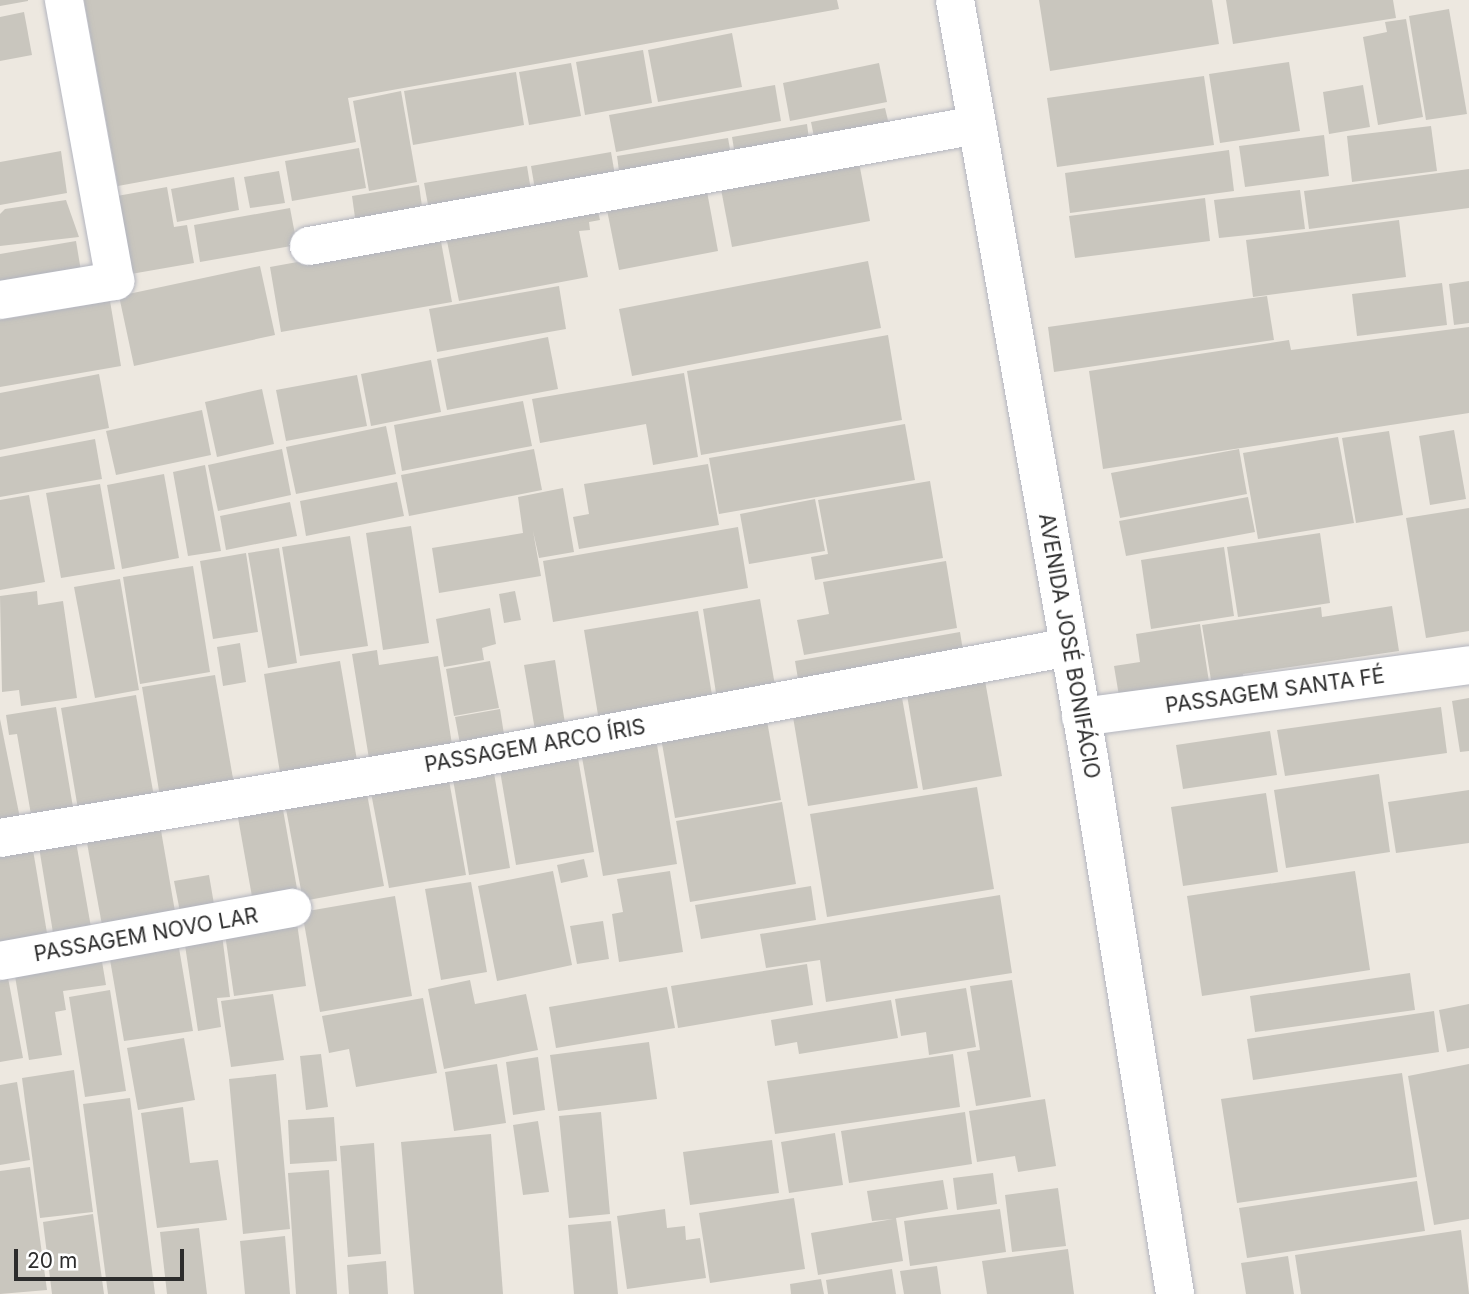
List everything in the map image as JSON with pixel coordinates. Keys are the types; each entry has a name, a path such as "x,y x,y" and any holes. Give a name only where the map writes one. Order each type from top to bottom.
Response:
{"street":[{"path":"0,300 115,281 64,0"},
{"name":"AVENIDA JOSÉ BONIFÁCIO","path":"955,0 1081,717 1175,1294"},
{"path":"309,246 977,125"},
{"name":"PASSAGEM ARCO ÍRIS","path":"0,838 476,758 1069,647"},
{"name":"PASSAGEM SANTA FÉ","path":"1081,717 1469,665"},
{"name":"PASSAGEM NOVO LAR","path":"0,961 292,908"}],"building":[{"path":"0,0 28,0 28,1 0,6"},
{"path":"84,0 837,0 839,9 348,98 356,142 118,186"},
{"path":"1039,0 1212,0 1219,44 1050,71"},
{"path":"1226,0 1393,0 1396,18 1233,44"},
{"path":"1449,9 1467,114 1426,120 1409,16"},
{"path":"24,12 32,55 0,61 0,17"},
{"path":"1406,19 1423,117 1378,125 1363,37 1387,32 1385,22"},
{"path":"732,33 742,87 658,102 648,50"},
{"path":"643,50 652,103 585,115 576,62"},
{"path":"1289,62 1300,131 1220,143 1209,74"},
{"path":"571,63 581,116 529,125 519,72"},
{"path":"879,63 887,102 790,121 783,83"},
{"path":"516,72 524,125 413,145 404,91"},
{"path":"1204,76 1214,145 1057,167 1047,98"},
{"path":"775,85 781,121 616,152 609,115"},
{"path":"1363,85 1370,127 1329,134 1323,92"},
{"path":"401,91 417,182 369,191 353,101"},
{"path":"885,108 892,137 817,152 811,122"},
{"path":"807,124 811,154 737,167 732,137"},
{"path":"1431,126 1437,171 1352,182 1347,136"},
{"path":"1324,135 1329,176 1245,187 1239,146"},
{"path":"728,138 733,166 621,186 617,156"},
{"path":"359,148 366,188 292,201 285,161"},
{"path":"1229,150 1234,191 1070,213 1065,173"},
{"path":"61,151 67,193 0,205 0,162"},
{"path":"611,152 617,187 537,201 531,166"},
{"path":"858,157 870,221 732,247 720,184"},
{"path":"527,166 533,203 431,221 424,183"},
{"path":"1469,169 1469,208 1309,229 1304,191"},
{"path":"279,171 285,203 250,208 244,177"},
{"path":"234,177 239,210 177,222 171,189"},
{"path":"419,185 424,221 357,232 352,196"},
{"path":"706,186 718,251 619,270 606,205"},
{"path":"167,187 174,227 187,225 194,263 131,274 117,196"},
{"path":"1300,190 1305,229 1219,238 1214,200"},
{"path":"1205,198 1210,241 1075,258 1069,216"},
{"path":"66,200 79,237 0,246 0,214 5,209"},
{"path":"597,207 600,220 589,222 590,230 579,231 588,277 459,301 446,236"},
{"path":"290,208 297,245 200,262 194,225"},
{"path":"1399,220 1406,277 1253,297 1246,240"},
{"path":"440,236 452,302 281,332 270,267"},
{"path":"76,241 82,277 0,292 0,254"},
{"path":"868,261 881,328 632,376 619,309"},
{"path":"260,266 275,335 134,366 119,296"},
{"path":"1469,281 1469,323 1454,325 1449,284"},
{"path":"1442,283 1447,325 1357,336 1352,294"},
{"path":"559,286 566,329 437,352 429,309"},
{"path":"1267,296 1274,340 1054,372 1048,327"},
{"path":"110,301 121,366 0,387 0,320"},
{"path":"1469,327 1469,413 1103,469 1089,371 1289,340 1291,350"},
{"path":"888,335 902,420 701,455 687,371"},
{"path":"548,337 558,389 447,410 437,359"},
{"path":"431,360 441,412 371,426 361,374"},
{"path":"684,373 698,457 653,465 646,424 540,443 532,399"},
{"path":"99,374 109,428 0,450 0,393"},
{"path":"357,375 367,426 286,441 276,390"},
{"path":"262,389 274,444 217,457 205,402"},
{"path":"523,401 532,446 402,471 394,425"},
{"path":"202,410 211,455 116,475 106,431"},
{"path":"905,424 915,480 719,514 709,458"},
{"path":"386,426 396,474 296,494 286,447"},
{"path":"1454,430 1466,499 1430,505 1419,436"},
{"path":"1389,431 1403,515 1356,523 1342,438"},
{"path":"1338,437 1354,523 1258,539 1243,453"},
{"path":"95,439 102,479 0,497 0,457"},
{"path":"282,449 291,495 218,511 208,465"},
{"path":"534,449 542,490 409,516 401,475"},
{"path":"1239,449 1247,494 1120,518 1111,473"},
{"path":"708,464 719,525 579,549 573,517 589,514 584,484"},
{"path":"205,465 221,551 188,556 173,472"},
{"path":"164,474 179,558 122,569 107,485"},
{"path":"930,481 943,558 815,580 811,557 828,554 818,500"},
{"path":"397,482 404,516 306,536 300,501"},
{"path":"100,484 115,569 61,578 46,493"},
{"path":"563,488 574,552 539,558 533,531 541,576 439,593 432,548 523,533 518,497"},
{"path":"29,495 45,582 0,590 0,500"},
{"path":"1248,497 1255,532 1126,556 1119,521"},
{"path":"815,499 825,551 749,564 740,514"},
{"path":"290,502 297,536 226,550 220,516"},
{"path":"1469,508 1469,631 1426,638 1406,518"},
{"path":"411,526 429,643 383,650 366,533"},
{"path":"738,527 748,588 553,622 543,561"},
{"path":"1320,533 1330,603 1238,617 1227,547"},
{"path":"350,536 368,646 300,656 282,547"},
{"path":"1224,547 1234,616 1151,629 1141,560"},
{"path":"279,548 297,663 268,668 248,553"},
{"path":"246,553 258,632 213,639 200,561"},
{"path":"946,561 957,628 804,655 797,620 829,614 823,582"},
{"path":"193,566 210,672 140,684 123,577"},
{"path":"120,579 139,690 95,698 74,587"},
{"path":"37,591 38,605 63,601 77,698 21,706 19,690 2,692 0,596"},
{"path":"515,591 521,620 504,623 499,594"},
{"path":"760,599 777,697 718,706 703,609"},
{"path":"1392,606 1399,651 1243,674 1244,681 1212,686 1202,625 1321,607 1322,617"},
{"path":"490,608 496,644 482,648 484,660 444,667 436,619"},
{"path":"698,611 714,707 600,727 584,630"},
{"path":"1200,624 1209,682 1119,696 1114,666 1140,662 1136,634"},
{"path":"960,632 965,663 800,691 795,661"},
{"path":"240,643 246,682 223,686 217,647"},
{"path":"377,650 379,665 438,656 454,757 371,771 352,654"},
{"path":"555,660 566,730 536,736 524,665"},
{"path":"340,661 359,772 282,785 264,674"},
{"path":"490,661 499,708 454,716 446,669"},
{"path":"215,675 235,790 161,803 142,687"},
{"path":"984,675 1002,776 923,790 906,689"},
{"path":"901,692 918,788 808,806 792,711"},
{"path":"136,695 156,808 80,821 61,708"},
{"path":"1469,698 1469,751 1460,752 1452,701"},
{"path":"56,707 75,819 33,826 17,734 9,735 6,715"},
{"path":"1441,707 1447,753 1285,776 1277,730"},
{"path":"500,709 505,741 461,749 455,717"},
{"path":"766,715 781,800 675,818 660,732"},
{"path":"0,719 22,828 0,832"},
{"path":"1270,731 1277,775 1183,789 1176,745"},
{"path":"655,733 677,864 603,876 580,746"},
{"path":"576,746 594,852 516,865 498,759"},
{"path":"492,761 510,868 469,875 451,767"},
{"path":"447,769 466,875 389,888 369,782"},
{"path":"1379,774 1390,852 1286,868 1274,790"},
{"path":"365,783 384,886 303,901 284,798"},
{"path":"977,787 994,889 827,917 810,814"},
{"path":"1469,790 1469,843 1396,853 1388,802"},
{"path":"1266,793 1278,872 1183,886 1171,807"},
{"path":"782,802 796,884 690,902 676,821"},
{"path":"282,804 299,900 254,908 237,812"},
{"path":"159,819 177,923 104,936 85,832"},
{"path":"75,836 92,933 54,939 38,841"},
{"path":"32,844 48,939 0,947 0,849"},
{"path":"584,859 588,877 561,883 557,865"},
{"path":"553,871 572,965 497,981 478,886"},
{"path":"670,871 683,952 619,962 612,914 623,912 617,879"},
{"path":"1355,871 1370,970 1202,996 1187,896"},
{"path":"209,875 216,916 182,922 174,881"},
{"path":"471,882 487,972 441,980 425,889"},
{"path":"811,886 816,920 701,939 695,905"},
{"path":"1000,895 1012,973 826,1002 820,960 766,968 760,934"},
{"path":"395,896 412,996 320,1012 302,912"},
{"path":"296,916 306,986 234,996 224,927"},
{"path":"603,921 609,959 577,964 570,926"},
{"path":"221,927 230,997 217,998 221,1027 198,1031 183,932"},
{"path":"177,936 193,1031 124,1041 108,948"},
{"path":"100,950 106,985 63,991 66,1010 55,1012 62,1055 29,1060 13,964"},
{"path":"807,964 813,1005 678,1028 671,986"},
{"path":"6,967 23,1058 0,1062 0,968"},
{"path":"1410,973 1415,1010 1255,1032 1250,996"},
{"path":"470,980 475,1004 526,994 538,1050 444,1069 428,989"},
{"path":"1012,980 1031,1097 976,1106 967,1052 980,1050 970,986"},
{"path":"667,987 675,1028 556,1048 549,1007"},
{"path":"966,988 976,1047 929,1055 926,1032 901,1036 895,999"},
{"path":"110,990 126,1091 85,1097 69,997"},
{"path":"273,994 284,1060 231,1067 221,1001"},
{"path":"423,998 437,1073 356,1087 349,1049 329,1053 322,1016"},
{"path":"891,1000 898,1038 799,1054 797,1042 775,1046 771,1020"},
{"path":"1469,1004 1469,1048 1447,1052 1439,1010"},
{"path":"1434,1011 1439,1052 1253,1080 1247,1039"},
{"path":"184,1038 195,1100 138,1110 127,1048"},
{"path":"649,1042 657,1099 558,1111 550,1055"},
{"path":"321,1054 328,1107 306,1110 300,1056"},
{"path":"953,1054 960,1107 775,1134 767,1081"},
{"path":"538,1057 545,1110 513,1115 506,1062"},
{"path":"497,1064 506,1123 454,1131 445,1072"},
{"path":"1469,1064 1469,1219 1434,1225 1408,1076"},
{"path":"74,1070 93,1212 40,1218 22,1078"},
{"path":"1402,1073 1417,1177 1237,1203 1221,1099"},
{"path":"276,1074 290,1229 243,1234 229,1079"},
{"path":"17,1082 30,1160 0,1165 0,1085"},
{"path":"130,1098 155,1294 108,1294 83,1104"},
{"path":"1045,1099 1056,1166 1018,1172 1015,1156 977,1162 969,1111"},
{"path":"183,1107 190,1163 218,1160 227,1220 157,1228 141,1113"},
{"path":"601,1112 610,1214 569,1218 559,1116"},
{"path":"965,1112 972,1164 849,1183 841,1131"},
{"path":"334,1117 337,1161 290,1164 288,1120"},
{"path":"538,1121 549,1192 523,1195 513,1125"},
{"path":"835,1133 843,1185 789,1193 781,1142"},
{"path":"491,1134 503,1294 414,1294 401,1142"},
{"path":"772,1140 779,1193 690,1205 683,1152"},
{"path":"374,1143 381,1254 348,1257 340,1146"},
{"path":"30,1167 47,1290 0,1294 0,1171"},
{"path":"329,1170 337,1294 296,1294 288,1173"},
{"path":"993,1173 997,1204 957,1210 953,1178"},
{"path":"943,1180 948,1209 896,1218 903,1261 818,1275 811,1233 893,1219 872,1221 867,1191"},
{"path":"1417,1181 1425,1231 1247,1258 1239,1208"},
{"path":"1058,1188 1066,1246 1012,1252 1005,1195"},
{"path":"794,1198 805,1269 710,1283 699,1213"},
{"path":"665,1209 667,1228 685,1226 686,1240 700,1238 706,1278 627,1289 617,1216"},
{"path":"1000,1209 1006,1252 910,1266 904,1221"},
{"path":"93,1214 104,1294 52,1294 43,1222"},
{"path":"611,1221 618,1294 574,1294 568,1225"},
{"path":"199,1228 207,1294 167,1294 160,1232"},
{"path":"1461,1230 1469,1294 1301,1294 1295,1255"},
{"path":"285,1236 290,1294 245,1294 240,1241"},
{"path":"1068,1249 1074,1294 987,1294 982,1261"},
{"path":"1288,1256 1294,1294 1246,1294 1241,1263"},
{"path":"386,1261 388,1294 349,1294 347,1265"},
{"path":"937,1266 941,1294 904,1294 900,1271"},
{"path":"892,1269 896,1294 828,1294 826,1280"},
{"path":"821,1279 824,1294 791,1294 790,1284"}]}
